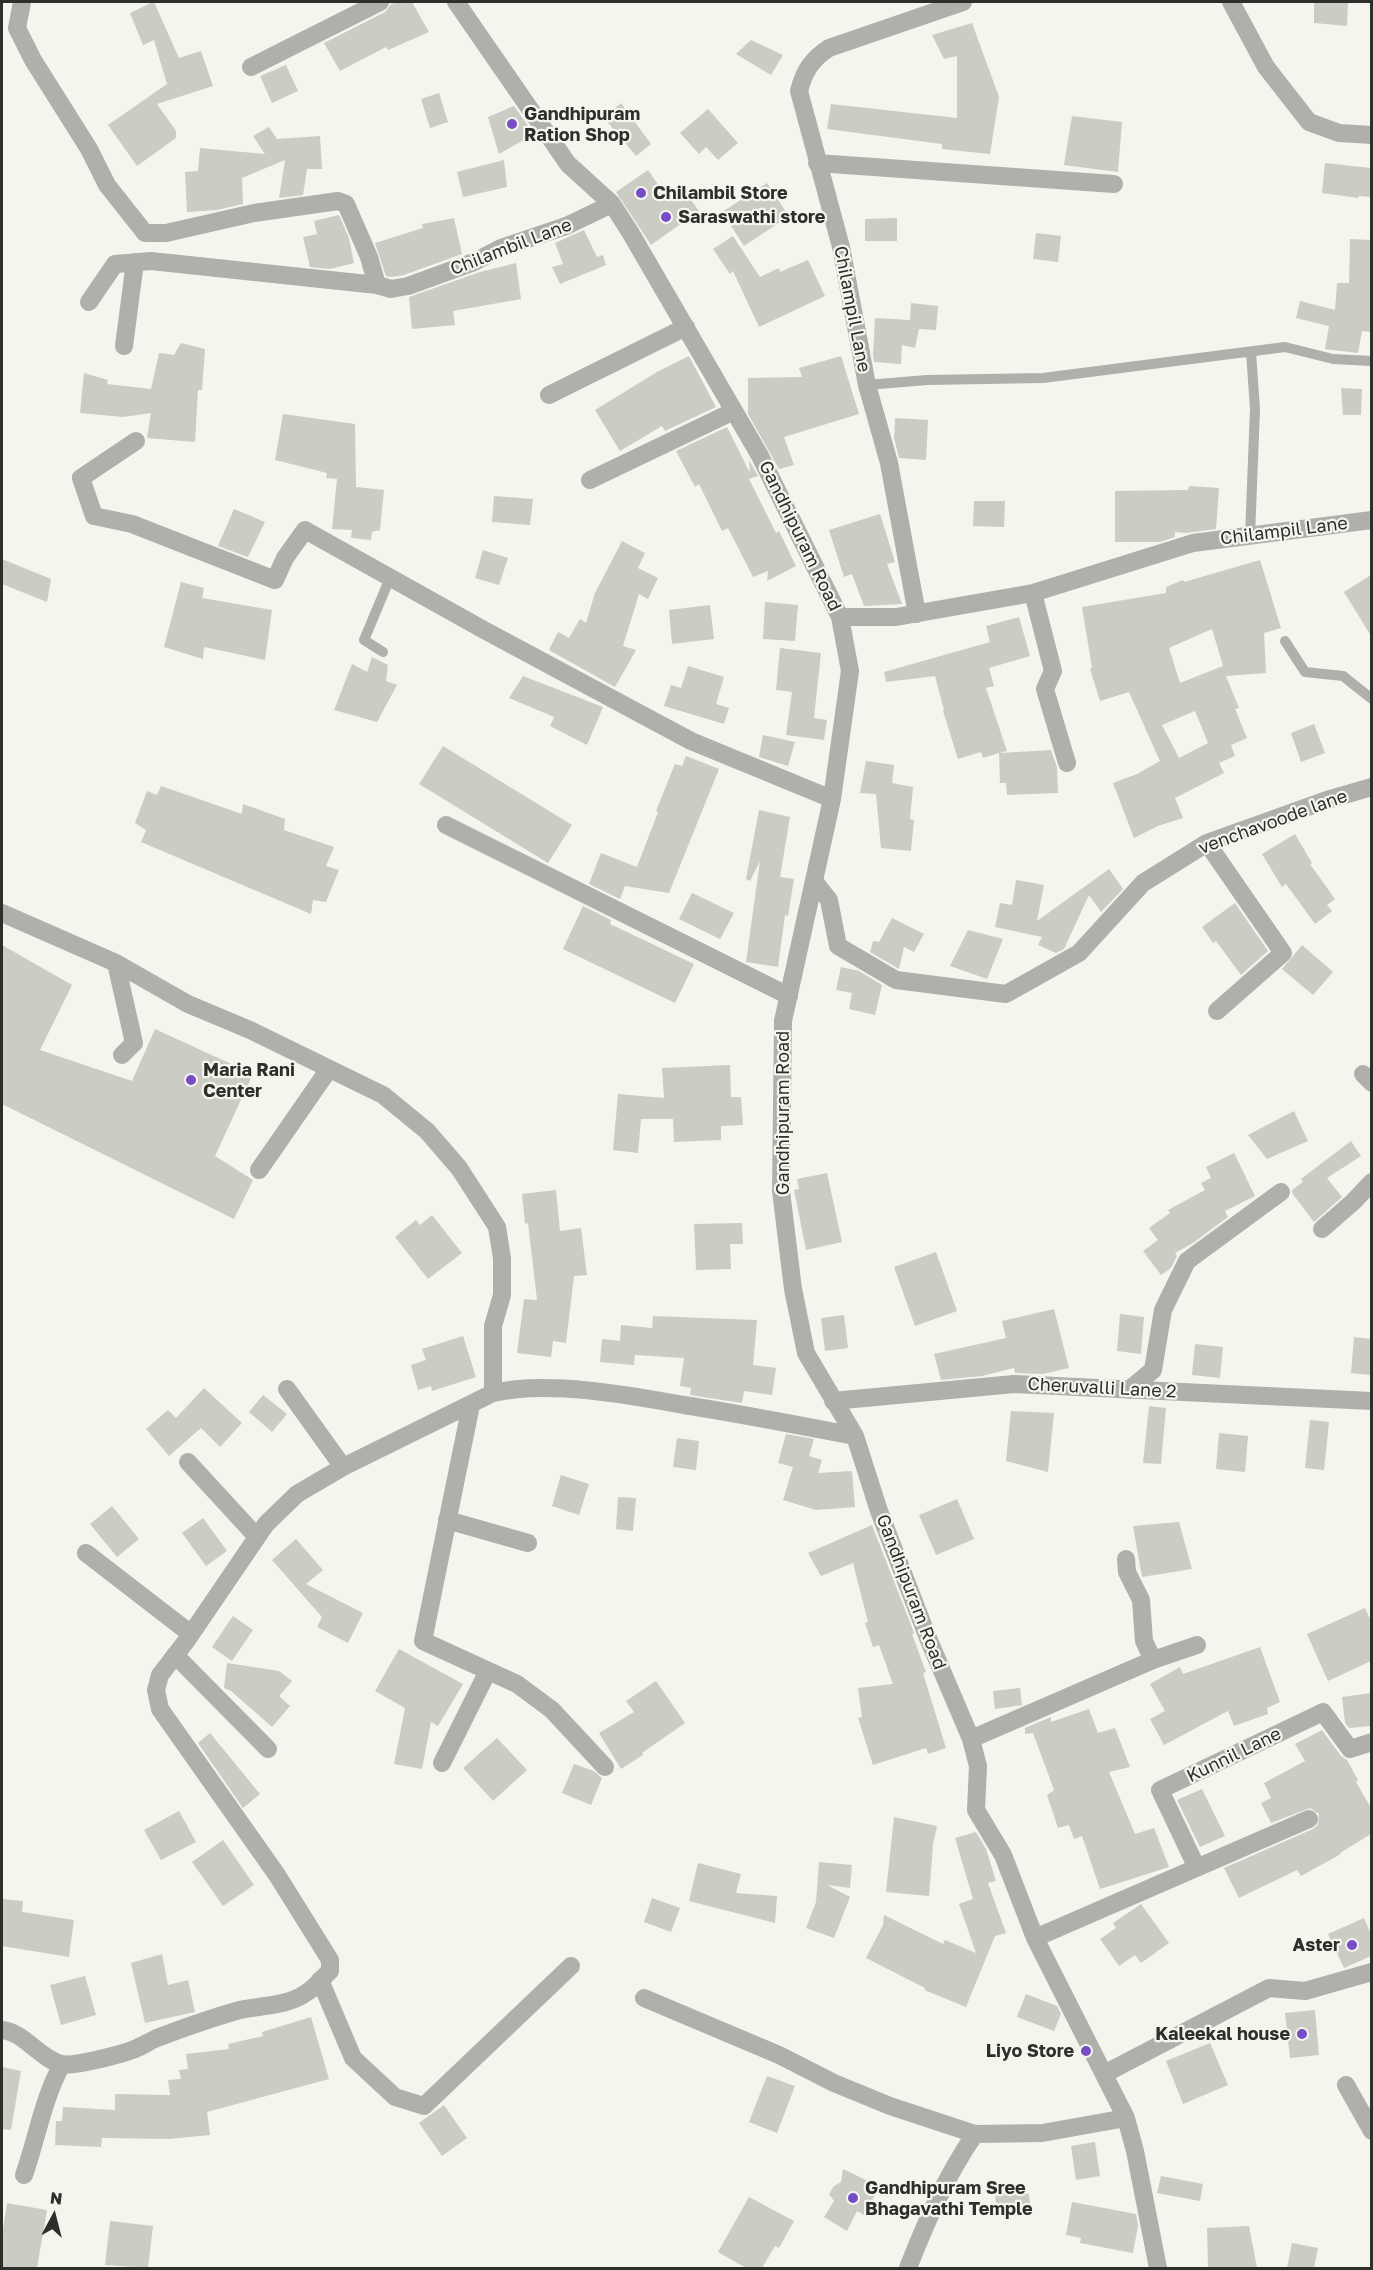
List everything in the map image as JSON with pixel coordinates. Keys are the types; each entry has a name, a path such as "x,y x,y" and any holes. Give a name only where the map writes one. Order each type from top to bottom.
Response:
{"street":[{"path":"22,2 17,28 33,60 89,149 107,185 145,233 166,233 254,213 338,201 346,204 369,257 377,285 156,262 135,262 115,264 89,302"},
{"path":"251,67 380,2"},
{"name":"Gandhipuram Road","path":"456,2 568,164 612,204 759,454 840,617 850,670 832,799 783,1021 781,1191 793,1289 806,1353 855,1436 879,1510 928,1638 971,1739 978,1766 976,1810 1003,1855 1035,1938 1126,2118 1135,2151 1158,2268"},
{"name":"Chilampil Lane","path":"917,614 889,463 867,385 841,247 799,91 803,75 812,61 829,48 963,2"},
{"path":"1231,2 1266,67 1309,122 1340,133 1371,135"},
{"path":"817,164 1114,184"},
{"name":"Chilambil Lane","path":"377,285 391,289 408,286 474,262 501,248 566,226 612,204"},
{"path":"156,262 157,233"},
{"path":"124,346 135,262"},
{"path":"549,395 686,327"},
{"path":"590,480 734,411"},
{"path":"136,441 81,478 94,516 132,524 275,580 285,558 305,530 484,630 691,741 832,799"},
{"name":"Chilampil Lane","path":"840,617 896,617 1033,594 1193,543 1371,520"},
{"path":"1033,594 1053,670 1045,689 1067,763"},
{"name":"venchavoode lane","path":"814,881 829,900 838,946 896,980 1006,994 1079,953 1143,883 1207,843 1327,800 1371,787"},
{"path":"446,825 789,996"},
{"path":"1207,843 1283,953 1217,1011"},
{"path":"2,913 116,963 188,1004 250,1030 383,1095 427,1131 459,1168 496,1227 502,1258 502,1295 494,1326 493,1394"},
{"path":"116,963 134,1043 122,1055"},
{"path":"259,1170 329,1069"},
{"path":"1322,1229 1353,1202 1371,1182"},
{"path":"1129,1390 1153,1370 1163,1310 1187,1261 1281,1192"},
{"name":"Cheruvalli Lane 2","path":"834,1401 1014,1384 1371,1401"},
{"path":"287,1389 343,1467"},
{"path":"2,2030 15,2035 38,2053 62,2064 88,2062 123,2053 212,2019 245,2009 287,2001 307,1993 330,1971 330,1960 277,1875 160,1709 156,1690 160,1676 266,1524 297,1494 343,1467 493,1394 509,1389 557,1389 628,1395 855,1436"},
{"path":"471,1405 423,1641 517,1684 552,1710 605,1767"},
{"path":"188,1462 257,1537"},
{"path":"447,1520 528,1543"},
{"path":"86,1553 191,1634"},
{"path":"1126,1559 1127,1572 1141,1600 1144,1641 1153,1660"},
{"path":"971,1739 1153,1660 1197,1645"},
{"path":"175,1655 268,1749"},
{"path":"442,1762 488,1671"},
{"name":"Kunnil Lane","path":"1196,1866 1160,1790 1323,1712 1350,1749 1371,1742"},
{"path":"1035,1938 1196,1866 1309,1819"},
{"path":"320,1980 353,2058 395,2097 424,2106 571,1966"},
{"path":"1104,2074 1269,1988 1305,1991 1371,1972"},
{"path":"644,1998 779,2055 834,2083 890,2106 975,2134 1042,2133 1126,2118"},
{"path":"24,2175 37,2135 44,2102 62,2064"},
{"path":"1346,2085 1371,2131"},
{"path":"908,2268 955,2163 975,2134"}],"lane":[{"path":"867,385 927,380 1043,378 1285,347 1333,359 1371,361"},
{"path":"1250,536 1254,409 1251,352"},
{"path":"383,652 364,640 390,578"},
{"path":"1285,641 1305,672 1342,676 1371,699"}],"building":[{"path":"154,2 179,58 201,51 213,86 157,104 176,131 176,138 137,166 108,125 167,84 154,40 143,45 130,13"},
{"path":"412,2 429,32 388,50 386,47 340,71 324,43 385,12 391,4"},
{"path":"1314,2 1348,2 1347,26 1314,23"},
{"path":"972,23 999,97 990,154 942,149 942,144 827,129 831,104 957,118 957,56 944,59 932,35"},
{"path":"751,40 783,55 771,75 736,54"},
{"path":"286,65 298,91 272,103 260,76"},
{"path":"439,93 448,122 430,128 421,99"},
{"path":"621,103 651,144 636,156 604,118"},
{"name":"Gandhipuram Ration Shop","path":"514,106 534,134 499,154 488,117"},
{"path":"708,109 738,143 718,160 706,147 699,154 680,133"},
{"path":"1072,116 1122,122 1118,172 1064,165"},
{"path":"269,127 277,139 320,136 322,169 307,169 303,195 279,198 285,160 242,178 243,204 217,210 187,212 185,172 198,171 200,148 265,154 253,136"},
{"path":"504,160 507,187 463,197 457,172"},
{"path":"1325,163 1371,168 1371,197 1359,196 1358,198 1322,193"},
{"path":"648,170 668,199 683,189 699,211 651,245 616,192"},
{"path":"767,183 789,216 744,246 722,212"},
{"path":"339,215 349,238 354,263 330,269 310,267 303,237 317,234 314,221"},
{"path":"454,218 462,254 404,275 386,276 375,243 423,228 422,224"},
{"path":"897,218 897,241 865,241 865,219"},
{"path":"584,230 597,257 603,255 606,265 560,284 552,267 563,264 555,243"},
{"path":"1036,233 1061,236 1058,262 1033,259"},
{"path":"733,236 760,277 779,268 780,272 808,260 825,296 759,327 733,271 730,274 713,249"},
{"path":"1350,239 1371,240 1371,332 1362,331 1358,353 1325,349 1329,326 1296,318 1300,301 1335,310 1337,283 1349,283"},
{"path":"516,263 521,299 453,311 455,325 412,329 409,297 480,272"},
{"path":"911,303 938,306 936,330 919,329 915,348 902,345 901,364 874,362 875,318 910,320"},
{"path":"181,343 205,349 202,390 198,390 195,442 147,438 151,413 123,417 80,413 84,373 108,380 107,384 151,389 159,353 174,355"},
{"path":"689,356 716,407 665,431 662,426 620,451 595,410 657,372"},
{"path":"841,356 859,414 784,437 794,465 779,469 748,414 748,378 802,377 799,368"},
{"path":"1341,388 1362,389 1361,415 1343,415"},
{"path":"283,414 355,424 356,487 384,490 380,530 372,532 371,540 351,538 352,530 332,529 337,479 326,478 327,473 275,460"},
{"path":"895,418 928,420 926,460 899,458 894,438"},
{"path":"727,427 750,473 749,460 758,476 749,479 776,533 779,531 796,566 767,581 768,571 753,577 728,528 722,531 699,484 695,487 676,451"},
{"path":"1189,486 1219,488 1216,529 1186,533 1175,532 1175,537 1160,542 1115,542 1115,491 1188,490"},
{"path":"494,496 533,499 530,525 492,522"},
{"path":"974,501 1005,501 1004,527 973,526"},
{"path":"234,509 265,522 248,557 218,546"},
{"path":"880,514 895,562 887,564 902,604 864,606 852,574 844,577 829,530"},
{"path":"622,541 645,553 638,568 658,578 648,599 639,594 623,646 636,650 615,687 549,650 558,632 569,638 580,619 586,623 595,593"},
{"path":"483,550 508,558 499,585 475,578"},
{"path":"2,559 51,579 47,602 2,584"},
{"path":"1260,560 1281,628 1264,633 1266,673 1226,676 1239,708 1235,709 1247,738 1231,745 1235,756 1219,763 1224,773 1175,798 1183,818 1158,826 1134,838 1113,783 1137,774 1160,761 1129,692 1100,701 1090,669 1092,668 1082,607 1166,593 1166,587 1183,580 1184,582","holes":["1212,629 1224,669 1223,666 1180,683 1169,648","1195,711 1208,743 1179,758 1162,725"]},
{"path":"1371,575 1371,636 1344,592"},
{"path":"181,582 204,588 202,598 272,610 265,660 204,647 203,659 164,647"},
{"path":"765,602 798,605 795,641 763,639"},
{"path":"710,605 714,639 672,644 669,610"},
{"path":"1019,617 1030,656 989,668 994,686 986,688 1007,751 1000,753 1051,750 1057,767 1058,793 1007,795 1006,783 1000,783 999,753 983,758 981,752 958,759 935,676 886,682 884,672 990,642 986,626"},
{"path":"780,648 821,653 814,718 827,720 824,740 786,735 792,692 776,690"},
{"path":"372,657 388,665 386,681 397,685 377,722 334,710 352,664 367,672"},
{"path":"688,666 724,677 716,704 729,708 724,724 664,706 671,685 681,688"},
{"path":"523,676 603,707 587,745 550,726 554,717 509,698"},
{"path":"1314,724 1325,753 1301,762 1291,733"},
{"path":"763,735 795,742 788,766 759,757"},
{"path":"443,746 572,825 548,863 419,784"},
{"path":"686,756 719,769 669,893 625,886 620,899 589,884 601,853 637,867 675,764 682,766"},
{"path":"866,761 894,765 892,783 913,787 910,819 914,820 911,851 881,848 876,794 860,793"},
{"path":"161,786 242,814 243,804 285,819 284,830 334,847 326,866 339,870 326,902 313,900 311,914 141,842 146,830 135,823 147,791 157,795"},
{"path":"759,810 790,817 780,877 794,879 788,916 785,915 778,967 746,962 760,861 750,881 746,879"},
{"path":"1295,834 1312,863 1310,864 1335,899 1327,905 1332,911 1315,924 1286,884 1282,887 1262,854"},
{"path":"1109,869 1123,889 1101,912 1089,895 1064,949 1056,953 1038,945 1042,937 995,927 1000,903 1012,905 1016,880 1044,885 1037,921"},
{"path":"692,893 734,913 720,939 679,919"},
{"path":"1235,903 1268,951 1241,975 1216,941 1213,943 1202,927"},
{"path":"583,906 611,920 610,924 694,964 675,1003 563,949"},
{"path":"892,918 924,934 914,952 904,947 899,969 870,952 873,941 879,942"},
{"path":"968,930 1003,939 987,979 950,966"},
{"name":"Maria Rani Center","path":"2,945 72,985 40,1050 132,1081 155,1029 253,1074 215,1156 253,1180 234,1219 2,1104"},
{"path":"1302,945 1333,972 1313,995 1282,969"},
{"path":"841,967 859,971 882,985 875,1015 849,1009 852,993 836,990"},
{"path":"730,1065 731,1097 741,1097 743,1125 721,1126 721,1140 674,1142 673,1119 641,1119 638,1153 613,1150 618,1094 664,1098 662,1068"},
{"path":"1294,1111 1308,1141 1267,1159 1248,1135"},
{"path":"1351,1141 1361,1156 1327,1178 1342,1197 1314,1222 1292,1190 1303,1182 1301,1179"},
{"path":"1234,1153 1255,1196 1225,1211 1228,1217 1193,1243 1175,1253 1177,1256 1171,1268 1161,1275 1143,1251 1158,1240 1149,1228 1170,1213 1168,1210 1205,1190 1201,1183 1211,1178 1206,1167"},
{"path":"827,1173 842,1242 806,1250 794,1190 799,1189 797,1179"},
{"path":"556,1190 560,1231 581,1228 587,1275 574,1276 566,1343 553,1341 551,1357 517,1353 524,1299 537,1300 528,1223 525,1224 522,1194"},
{"path":"432,1215 462,1253 428,1279 395,1237 416,1220 420,1225"},
{"path":"742,1223 743,1244 730,1244 731,1269 696,1270 694,1224"},
{"path":"936,1252 957,1311 915,1326 894,1267"},
{"path":"1054,1309 1069,1368 1043,1374 1015,1373 1014,1368 982,1376 941,1380 934,1354 1006,1338 1002,1321"},
{"path":"1120,1314 1144,1317 1141,1354 1117,1351"},
{"path":"844,1315 848,1348 825,1351 821,1318"},
{"path":"653,1316 757,1320 753,1365 776,1368 772,1395 744,1391 742,1403 690,1395 691,1388 680,1386 684,1358 635,1355 634,1365 600,1362 602,1339 620,1341 621,1325 652,1328"},
{"path":"463,1336 476,1377 432,1391 431,1386 418,1390 411,1365 426,1360 422,1349"},
{"path":"1354,1337 1371,1339 1371,1375 1351,1373"},
{"path":"1195,1344 1223,1347 1220,1378 1192,1375"},
{"path":"204,1388 242,1423 220,1447 201,1428 169,1456 146,1429 168,1410 176,1418"},
{"path":"263,1395 287,1414 272,1432 249,1412"},
{"path":"1149,1406 1166,1408 1161,1464 1143,1463"},
{"path":"1011,1411 1054,1413 1048,1472 1006,1461"},
{"path":"1310,1420 1329,1422 1324,1470 1305,1468"},
{"path":"1219,1433 1248,1436 1245,1472 1216,1469"},
{"path":"786,1434 814,1439 809,1456 822,1460 818,1473 852,1471 855,1507 816,1510 783,1500 793,1467 778,1463"},
{"path":"677,1438 699,1441 696,1470 673,1467"},
{"path":"561,1475 589,1484 579,1515 552,1506"},
{"path":"618,1497 636,1498 633,1531 616,1529"},
{"path":"957,1499 974,1539 936,1555 919,1515"},
{"path":"112,1506 139,1539 117,1557 90,1524"},
{"path":"203,1518 227,1551 206,1566 182,1533"},
{"path":"1179,1522 1192,1569 1142,1577 1133,1526"},
{"path":"872,1525 913,1630 914,1634 912,1634 926,1672 923,1673 946,1748 928,1754 926,1748 873,1765 858,1718 862,1717 858,1688 893,1684 879,1645 873,1647 865,1623 868,1622 853,1563 821,1576 808,1553"},
{"path":"296,1539 323,1570 306,1584 363,1613 348,1643 317,1627 322,1617 272,1560"},
{"path":"1365,1608 1371,1621 1371,1661 1328,1681 1307,1634"},
{"path":"233,1616 253,1630 232,1661 212,1647"},
{"path":"1260,1647 1280,1702 1267,1708 1268,1714 1234,1726 1228,1711 1164,1745 1150,1719 1165,1711 1150,1684 1180,1667 1183,1674"},
{"path":"399,1649 463,1684 438,1726 431,1722 422,1769 394,1764 405,1708 375,1691"},
{"path":"227,1663 279,1671 292,1681 279,1696 290,1706 272,1727 231,1691 224,1688"},
{"path":"656,1681 685,1723 621,1769 599,1733 634,1712 626,1701"},
{"path":"1020,1688 1022,1705 995,1709 993,1691"},
{"path":"1371,1693 1371,1726 1349,1728 1345,1723 1342,1697"},
{"path":"1089,1709 1098,1733 1115,1728 1130,1767 1109,1772 1135,1834 1154,1828 1169,1867 1100,1889 1082,1836 1074,1839 1069,1825 1058,1828 1047,1795 1054,1790 1033,1733 1025,1734 1025,1728 1051,1717 1051,1722"},
{"path":"1322,1730 1341,1756 1347,1760 1358,1780 1356,1782 1371,1808 1371,1834 1301,1876 1297,1870 1239,1898 1224,1868 1318,1825 1319,1814 1310,1808 1271,1823 1261,1803 1271,1798 1264,1783 1305,1761 1295,1744"},
{"path":"210,1733 260,1794 243,1808 198,1743"},
{"path":"497,1738 527,1770 493,1801 463,1768"},
{"path":"574,1764 594,1771 602,1778 591,1805 562,1793"},
{"path":"1202,1789 1225,1836 1200,1847 1177,1800"},
{"path":"179,1811 196,1842 161,1860 144,1830"},
{"path":"894,1817 937,1826 933,1844 929,1896 886,1892"},
{"path":"976,1832 986,1849 996,1881 988,1883 1006,1933 995,1936 966,2007 924,1990 925,1988 866,1958 883,1925 884,1915 943,1944 945,1940 976,1953 959,1904 973,1899 955,1838"},
{"path":"223,1840 254,1885 223,1906 192,1862"},
{"path":"819,1862 852,1865 850,1888 827,1885 850,1897 834,1938 806,1928 816,1902"},
{"path":"698,1863 741,1874 736,1893 777,1896 775,1923 689,1901"},
{"path":"652,1898 680,1908 671,1932 644,1922"},
{"path":"2,1899 23,1901 22,1912 74,1920 69,1957 2,1946"},
{"path":"1141,1904 1169,1943 1141,1963 1135,1955 1119,1966 1100,1939 1116,1928 1113,1923"},
{"name":"Aster","path":"1364,1918 1371,1934 1371,1956 1344,1968 1328,1934"},
{"path":"162,1954 168,1985 188,1980 195,2012 145,2023 131,1963"},
{"path":"85,1976 96,2015 61,2025 50,1985"},
{"path":"1026,1994 1057,2006 1061,2014 1054,2031 1017,2017"},
{"name":"Kaleekal house","path":"1315,2010 1319,2055 1290,2058 1285,2013"},
{"path":"311,2017 329,2079 207,2112 210,2135 169,2139 102,2138 101,2147 55,2145 56,2121 62,2121 63,2107 115,2110 115,2094 170,2095 168,2080 181,2079 179,2070 188,2069 186,2054 229,2049 228,2044 263,2036 262,2032"},
{"path":"1210,2043 1228,2085 1183,2104 1166,2061"},
{"path":"2,2067 21,2071 11,2130 2,2129"},
{"path":"767,2076 795,2086 777,2133 749,2122"},
{"path":"444,2105 467,2138 442,2156 419,2123"},
{"path":"1095,2142 1100,2176 1076,2180 1071,2146"},
{"name":"Gandhipuram Sree Bhagavathi Temple","path":"843,2169 870,2182 875,2195 864,2215 857,2211 847,2231 824,2217 834,2201 829,2194 834,2186 841,2182"},
{"path":"1161,2176 1203,2184 1200,2201 1157,2193"},
{"path":"1011,2190 1029,2194 1031,2212 997,2215 995,2192"},
{"path":"749,2197 794,2221 779,2248 775,2246 762,2268 746,2268 718,2252"},
{"path":"1072,2202 1136,2214 1138,2226 1133,2253 1080,2243 1081,2238 1066,2235"},
{"path":"7,2203 47,2210 37,2268 2,2268 2,2236"},
{"path":"110,2221 153,2226 148,2268 105,2265"},
{"path":"1249,2226 1257,2268 1208,2268 1207,2228"},
{"path":"1292,2243 1318,2248 1314,2268 1287,2268"}],"place":[{"name":"Gandhipuram Ration Shop","path":"512,124"},
{"name":"Chilambil Store","path":"641,193"},
{"name":"Saraswathi store","path":"666,217"},
{"name":"Maria Rani Center","path":"191,1080"},
{"name":"Aster","path":"1352,1945"},
{"name":"Kaleekal house","path":"1302,2034"},
{"name":"Liyo Store","path":"1086,2051"},
{"name":"Gandhipuram Sree Bhagavathi Temple","path":"853,2198"}]}
